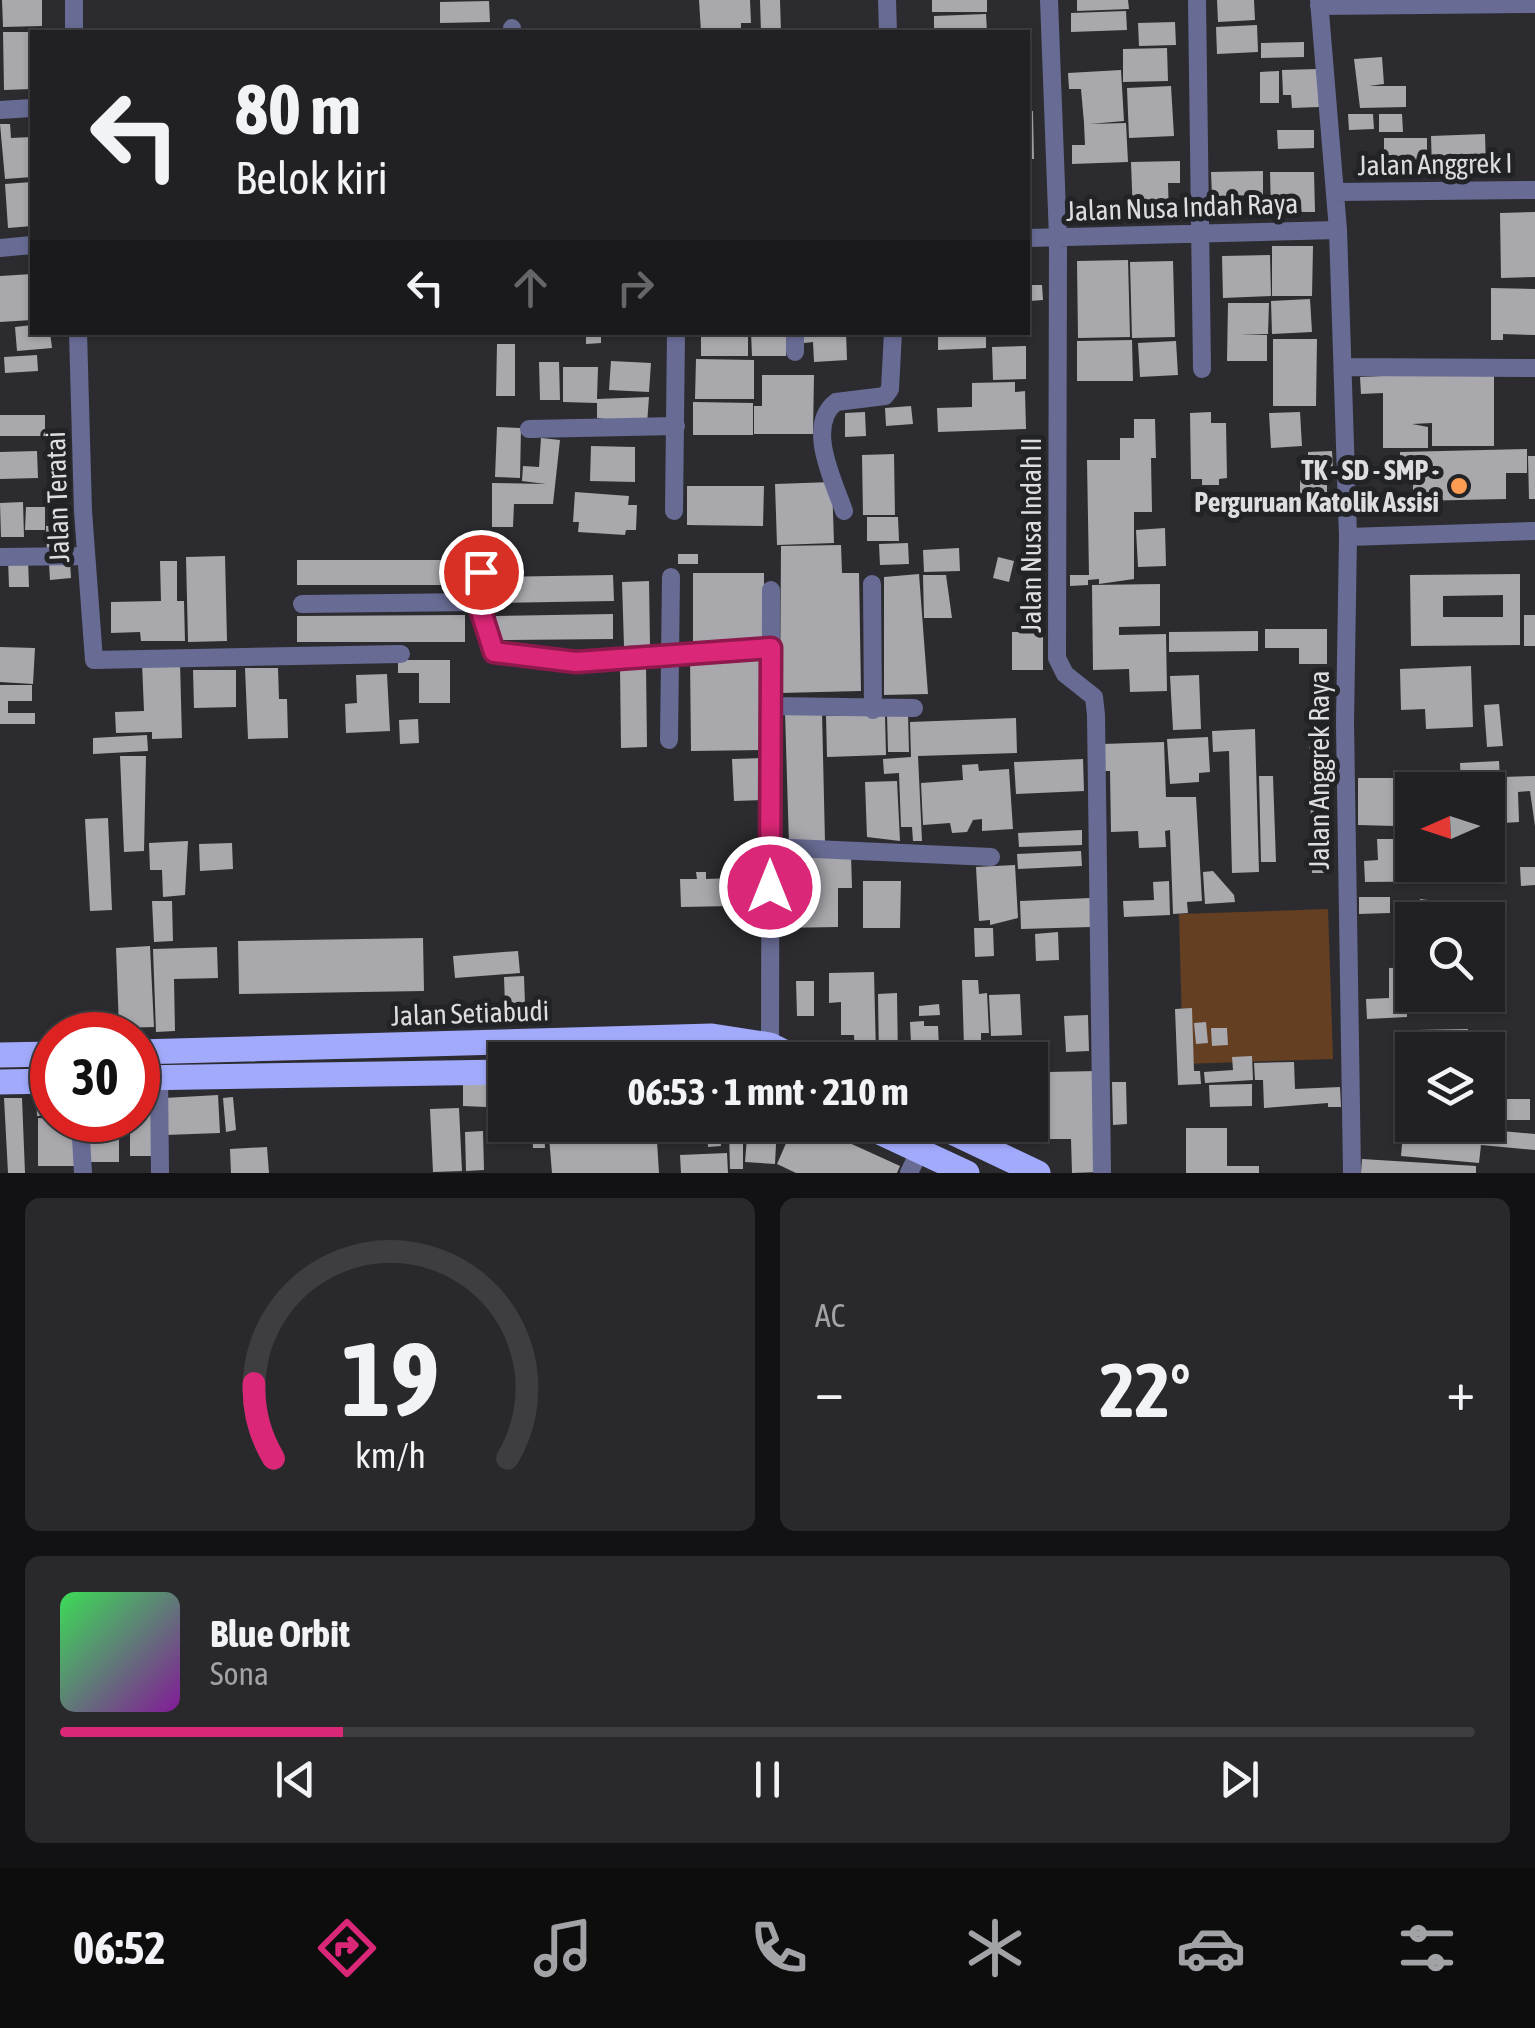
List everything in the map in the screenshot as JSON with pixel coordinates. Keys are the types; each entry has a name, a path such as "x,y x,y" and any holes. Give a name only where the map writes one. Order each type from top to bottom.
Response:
{"main road":[{"name":"Jalan Setiabudi","path":"497,1042 712,1036 751,1042"},
{"name":"Jalan Setiabudi","path":"160,1051 488,1042"},
{"path":"0,1055 30,1054"},
{"name":"Jalan Setiabudi","path":"160,1077 488,1072"},
{"path":"0,1082 30,1081"},
{"path":"887,1142 914,1162 967,1173"},
{"path":"972,1142 1038,1173"}],"street":[{"path":"74,0 74,30"},
{"path":"887,0 888,30"},
{"name":"Jalan Nusa Indah II","path":"1049,0 1058,238 1058,658 1065,674 1094,698 1096,714 1102,1173"},
{"path":"1198,0 1202,368"},
{"path":"1319,3 1535,4"},
{"name":"Jalan Anggrek Raya","path":"1319,3 1338,230 1348,536 1346,740 1352,1173"},
{"path":"0,110 30,108"},
{"name":"Jalan Anggrek I","path":"1335,192 1535,190"},
{"name":"Jalan Nusa Indah Raya","path":"1030,238 1338,230"},
{"path":"0,248 30,246"},
{"name":"Jalan Teratai","path":"78,335 94,660 401,654"},
{"path":"674,511 676,335"},
{"path":"795,335 795,352"},
{"path":"844,511 822,440 824,419 836,402 885,396 890,389 892,335"},
{"path":"1343,368 1535,368"},
{"path":"529,428 676,426"},
{"path":"1348,536 1535,531"},
{"path":"0,557 86,556"},
{"path":"481,572 478,602 494,652 576,662 771,648"},
{"path":"669,740 671,577"},
{"path":"872,584 873,710"},
{"path":"770,1042 771,590"},
{"path":"302,604 478,602"},
{"path":"771,706 914,708"},
{"path":"770,847 991,857"},
{"path":"81,1142 83,1173"},
{"path":"156,1142 160,1173"}],"shaded area":[{"path":"1328,909 1333,1059 1183,1064 1179,914"}],"building":[{"path":"2,0 42,0 42,26 3,27"},
{"path":"699,0 750,0 751,23 741,23 741,30 701,30"},
{"path":"760,0 780,0 781,30 761,30"},
{"path":"932,0 987,0 987,12 932,12"},
{"path":"1077,0 1128,0 1129,9 1077,11"},
{"path":"1217,0 1254,0 1255,20 1218,22"},
{"path":"489,1 490,22 440,23 440,2"},
{"path":"1126,11 1127,30 1071,32 1071,13"},
{"path":"986,14 987,30 934,30 934,16"},
{"path":"1175,22 1176,45 1139,46 1138,23"},
{"path":"1257,25 1258,52 1217,54 1216,27"},
{"path":"3,32 30,32 30,89 4,90"},
{"path":"1304,42 1304,57 1261,58 1261,43"},
{"path":"1167,48 1168,81 1123,82 1123,49"},
{"path":"1382,57 1384,84 1369,86 1406,86 1406,107 1360,108 1354,59"},
{"path":"1318,69 1319,107 1292,108 1291,95 1283,95 1282,70"},
{"path":"1121,70 1124,121 1090,124 1126,123 1128,162 1072,164 1072,145 1085,145 1081,89 1069,89 1068,73"},
{"path":"1279,71 1279,103 1260,103 1260,72"},
{"path":"1171,86 1174,136 1129,138 1127,88"},
{"path":"1030,111 1033,111 1034,159 1030,159"},
{"path":"1348,114 1373,114 1374,129 1349,130"},
{"path":"1379,114 1402,114 1403,132 1379,132"},
{"path":"0,124 10,124 11,138 30,137 30,177 5,179"},
{"path":"1277,130 1314,130 1314,148 1278,149"},
{"path":"1485,134 1486,168 1432,170 1431,136"},
{"path":"1384,138 1427,138 1427,165 1384,165"},
{"path":"1180,161 1180,183 1168,183 1169,216 1133,217 1131,162"},
{"path":"1263,171 1263,195 1212,196 1211,172"},
{"path":"1270,172 1314,172 1315,212 1271,212"},
{"path":"30,182 30,226 8,228 5,184"},
{"path":"1263,198 1264,213 1240,215 1239,199"},
{"path":"1535,212 1535,277 1501,278 1500,213"},
{"path":"1272,246 1313,246 1312,296 1272,296"},
{"path":"1270,255 1271,296 1223,298 1222,256"},
{"path":"1128,260 1130,337 1078,338 1077,261"},
{"path":"1173,261 1175,337 1132,338 1130,262"},
{"path":"30,274 30,320 0,322 0,276"},
{"path":"1030,285 1042,285 1043,300 1030,301"},
{"path":"1491,288 1535,289 1535,335 1503,334 1503,340 1491,340"},
{"path":"1310,299 1312,332 1272,334 1271,301"},
{"path":"1228,303 1269,303 1268,334 1240,334 1267,335 1267,361 1227,361"},
{"path":"30,325 30,335 50,335 52,348 17,351 15,327"},
{"path":"586,335 601,335 601,343 586,344"},
{"path":"701,335 748,335 748,356 701,356"},
{"path":"751,335 786,335 786,356 752,356"},
{"path":"804,335 846,335 847,360 814,362 813,342 804,343"},
{"path":"938,335 986,335 986,348 938,350"},
{"path":"1273,339 1317,339 1316,406 1273,406"},
{"path":"1132,340 1133,381 1077,381 1077,341"},
{"path":"1176,341 1178,375 1140,377 1138,343"},
{"path":"497,344 515,344 515,396 496,396"},
{"path":"1026,346 1026,379 993,380 992,347"},
{"path":"37,355 38,371 5,373 4,357"},
{"path":"696,359 754,360 754,399 695,399"},
{"path":"611,361 651,363 649,392 609,390"},
{"path":"539,362 559,362 560,400 540,400"},
{"path":"563,367 598,367 597,399 649,397 647,424 597,418 597,403 563,402"},
{"path":"1494,371 1494,446 1432,446 1432,423 1412,424 1428,427 1428,448 1383,448 1383,393 1361,394 1360,377"},
{"path":"762,375 814,375 813,434 754,434 754,406 762,406"},
{"path":"1015,382 1015,392 1025,391 1026,429 938,432 937,408 972,407 972,383"},
{"path":"693,402 753,403 753,435 693,435"},
{"path":"911,406 913,424 886,426 885,408"},
{"path":"865,412 866,436 845,437 845,413"},
{"path":"1211,412 1211,423 1226,423 1227,478 1219,479 1219,485 1202,485 1202,479 1191,479 1190,413"},
{"path":"1300,412 1302,446 1271,448 1269,413"},
{"path":"0,415 45,415 45,436 0,436"},
{"path":"1134,419 1155,419 1156,458 1151,458 1152,512 1134,512 1134,579 1099,584 1099,579 1088,580 1088,585 1070,586 1070,575 1089,575 1087,460 1120,460 1120,438 1134,438"},
{"path":"497,427 521,428 520,478 495,477"},
{"path":"541,438 560,440 553,504 514,504 513,527 492,527 492,483 546,484 522,481 523,466 539,467"},
{"path":"591,446 635,447 635,482 590,481"},
{"name":"TK - SD - SMP - Perguruan Katolik Assisi","path":"1527,449 1527,473 1506,473 1506,499 1413,501 1413,474 1400,474 1400,452"},
{"path":"37,451 38,478 0,479 0,452"},
{"path":"1332,451 1333,468 1308,469 1308,452"},
{"path":"894,454 895,515 863,515 862,455"},
{"path":"1528,456 1535,456 1535,499 1529,499"},
{"path":"1327,479 1327,495 1300,495 1300,480"},
{"path":"832,482 834,543 777,545 775,484"},
{"path":"687,486 764,486 763,526 687,525"},
{"path":"575,492 629,496 628,505 637,505 636,530 626,530 625,535 578,532 579,522 573,522"},
{"path":"23,502 24,537 1,537 0,503"},
{"path":"26,507 45,507 45,530 25,530"},
{"path":"867,517 898,517 899,541 867,541"},
{"path":"68,525 69,551 47,552 46,526"},
{"path":"1165,528 1166,566 1138,567 1136,530"},
{"path":"908,543 909,564 880,565 879,544"},
{"path":"841,545 842,573 859,573 861,691 780,693 781,546"},
{"path":"959,548 960,571 924,572 923,550"},
{"path":"678,554 698,554 698,564 678,564"},
{"path":"225,556 227,641 188,642 186,557"},
{"path":"998,557 1014,561 1009,582 993,578"},
{"path":"8,559 28,559 29,587 9,587"},
{"path":"297,560 463,560 463,585 297,585"},
{"path":"160,561 177,561 177,601 184,601 185,641 141,641 140,632 111,633 111,602 161,601"},
{"path":"70,562 71,578 50,580 49,563"},
{"path":"693,573 764,573 764,645 693,645"},
{"path":"919,574 928,694 884,695 884,577"},
{"path":"1520,574 1520,645 1411,646 1410,575","holes":["1503,595 1503,617 1443,617 1443,596"]},
{"path":"613,575 614,601 499,603 498,577"},
{"path":"923,575 946,575 952,618 924,618"},
{"path":"649,581 650,645 624,646 622,582"},
{"path":"1160,584 1160,626 1119,627 1119,635 1166,634 1167,691 1130,692 1129,669 1093,670 1092,585"},
{"path":"613,614 613,639 496,640 496,616"},
{"path":"465,615 465,642 297,642 297,616"},
{"path":"1524,615 1535,615 1535,646 1524,646"},
{"path":"1265,629 1327,629 1327,664 1299,664 1299,648 1265,648"},
{"path":"1258,631 1258,651 1169,652 1169,632"},
{"path":"1012,632 1043,632 1043,670 1012,670"},
{"path":"0,647 35,648 33,684 0,682"},
{"path":"766,655 768,750 691,751 690,656"},
{"path":"398,660 450,660 450,703 419,703 419,673 398,673"},
{"path":"180,662 182,738 152,739 152,732 116,733 115,712 144,711 142,663"},
{"path":"646,666 647,747 621,748 620,667"},
{"path":"1471,666 1473,727 1426,729 1425,709 1401,710 1400,669"},
{"path":"245,668 278,668 279,699 287,699 288,738 248,739"},
{"path":"193,670 236,670 236,707 194,708"},
{"path":"387,674 390,731 346,733 345,704 357,703 356,675"},
{"path":"1199,675 1201,729 1173,730 1170,676"},
{"path":"0,685 32,685 32,701 8,701 8,713 35,713 35,724 0,724"},
{"path":"1499,704 1503,746 1487,747 1484,705"},
{"path":"822,711 825,842 789,845 785,712"},
{"path":"887,713 908,713 909,752 888,752"},
{"path":"885,715 886,755 827,757 826,716"},
{"path":"1016,718 1017,753 918,756 922,841 913,841 912,827 901,827 899,773 884,774 883,759 911,757 910,722"},
{"path":"418,719 419,743 400,744 399,720"},
{"path":"1327,725 1330,873 1312,873 1309,726"},
{"path":"1255,729 1259,872 1232,873 1229,751 1213,752 1212,731"},
{"path":"147,735 148,751 93,754 93,738"},
{"path":"1208,737 1210,772 1199,773 1199,782 1170,784 1167,739"},
{"path":"1164,742 1166,797 1196,797 1202,901 1187,902 1188,913 1173,914 1170,830 1165,831 1166,847 1139,848 1138,831 1111,832 1110,771 1103,771 1102,744"},
{"path":"120,756 146,756 144,851 124,852"},
{"path":"765,758 766,800 734,801 732,759"},
{"path":"1083,759 1084,791 1016,794 1014,762"},
{"path":"1499,761 1500,772 1460,772 1460,763"},
{"path":"978,764 979,771 1009,769 1013,829 982,831 982,819 973,820 967,832 952,833 950,823 923,825 921,783 963,780 962,765"},
{"path":"1259,776 1273,776 1276,862 1261,862"},
{"path":"1535,776 1535,826 1530,791 1518,792 1519,822 1505,823 1505,777"},
{"path":"1358,778 1395,778 1395,826 1358,825"},
{"path":"897,781 900,841 867,837 865,782"},
{"path":"108,818 112,910 90,911 85,819"},
{"path":"1082,830 1082,845 1019,847 1018,833"},
{"path":"1377,839 1395,839 1395,882 1365,882 1364,861 1378,860"},
{"path":"188,841 185,895 163,897 162,870 150,870 149,843"},
{"path":"232,843 233,869 200,871 199,844"},
{"path":"1081,851 1082,866 1018,869 1017,854"},
{"path":"851,854 852,888 838,888 838,927 779,928 779,855"},
{"path":"1015,865 1018,918 990,925 990,920 979,921 976,867"},
{"path":"1520,867 1535,867 1535,885 1521,886"},
{"path":"1213,871 1234,895 1235,902 1205,904 1203,872"},
{"path":"696,872 706,872 706,879 732,878 733,906 681,907 680,879 697,879"},
{"path":"863,881 901,881 900,928 863,928"},
{"path":"1169,881 1170,915 1124,917 1123,901 1154,900 1153,882"},
{"path":"1359,897 1390,897 1390,913 1359,914"},
{"path":"1090,898 1091,927 1021,929 1020,901"},
{"path":"152,901 172,901 173,941 154,942"},
{"path":"974,928 993,928 994,956 975,957"},
{"path":"1058,932 1059,960 1036,961 1035,934"},
{"path":"423,938 424,991 239,994 238,941"},
{"path":"150,946 153,1012 118,1012 116,948"},
{"path":"217,947 218,978 174,979 175,1031 160,1032 160,1012 155,1012 153,949"},
{"path":"518,951 520,973 455,978 453,956"},
{"path":"1389,968 1395,968 1395,1012 1407,1012 1407,1017 1367,1019 1366,999 1389,998"},
{"path":"874,972 876,1042 854,1042 854,1035 841,1035 841,1002 829,1003 829,973"},
{"path":"524,976 525,1004 505,1005 504,977"},
{"path":"962,980 978,980 979,994 987,993 989,1033 981,1033 981,1042 964,1042"},
{"path":"796,981 814,981 814,1016 797,1016"},
{"path":"897,993 898,1042 879,1042 878,994"},
{"path":"1020,994 1022,1035 991,1036 989,995"},
{"path":"939,1004 940,1015 919,1016 919,1006"},
{"path":"1192,1008 1194,1071 1200,1071 1201,1084 1178,1085 1175,1009"},
{"path":"1088,1015 1089,1051 1066,1052 1064,1016"},
{"path":"910,1022 938,1026 939,1042 911,1042"},
{"path":"1206,1022 1208,1043 1196,1044 1194,1023"},
{"path":"1211,1028 1227,1028 1228,1045 1212,1046"},
{"path":"1468,1029 1468,1032 1415,1032"},
{"path":"1252,1056 1253,1080 1205,1083 1204,1072 1233,1070 1232,1057"},
{"path":"1294,1062 1295,1089 1340,1087 1341,1107 1328,1107 1328,1103 1264,1108 1263,1080 1255,1080 1254,1063"},
{"path":"1097,1071 1099,1172 1072,1173 1071,1139 1049,1139 1048,1072"},
{"path":"463,1082 486,1082 486,1107 463,1106"},
{"path":"1112,1082 1126,1082 1127,1124 1113,1125"},
{"path":"1252,1084 1252,1106 1210,1107 1209,1085"},
{"path":"218,1095 220,1133 165,1135 164,1098"},
{"path":"233,1097 236,1130 226,1132 223,1098"},
{"path":"4,1098 22,1098 25,1173 8,1173"},
{"path":"1505,1099 1530,1099 1530,1120 1505,1120"},
{"path":"459,1108 462,1171 433,1172 430,1109"},
{"path":"1186,1128 1227,1128 1227,1166 1259,1166 1259,1173 1186,1173"},
{"path":"483,1131 484,1170 466,1171 465,1132"},
{"path":"1505,1131 1535,1134 1535,1150 1481,1145 1479,1163 1401,1156 1402,1142 1505,1142"},
{"path":"38,1142 75,1142 75,1166 38,1166"},
{"path":"89,1142 119,1142 119,1162 89,1162"},
{"path":"130,1142 155,1142 155,1156 130,1156"},
{"path":"533,1142 545,1142 545,1148 533,1148"},
{"path":"549,1142 657,1142 659,1173 552,1173"},
{"path":"729,1142 743,1142 743,1169 730,1169"},
{"path":"747,1142 776,1142 775,1164 745,1162"},
{"path":"787,1142 847,1142 900,1166 897,1173 796,1173 777,1164"},
{"path":"267,1147 269,1173 231,1173 230,1149"},
{"path":"727,1153 728,1173 681,1173 680,1155"},
{"path":"1362,1159 1476,1166 1476,1173 1361,1173"}],"place":[{"name":"TK - SD - SMP - Perguruan Katolik Assisi","path":"1459,486"}],"route":[{"path":"481,572 478,602 494,652 576,662 771,648 770,887"}]}
